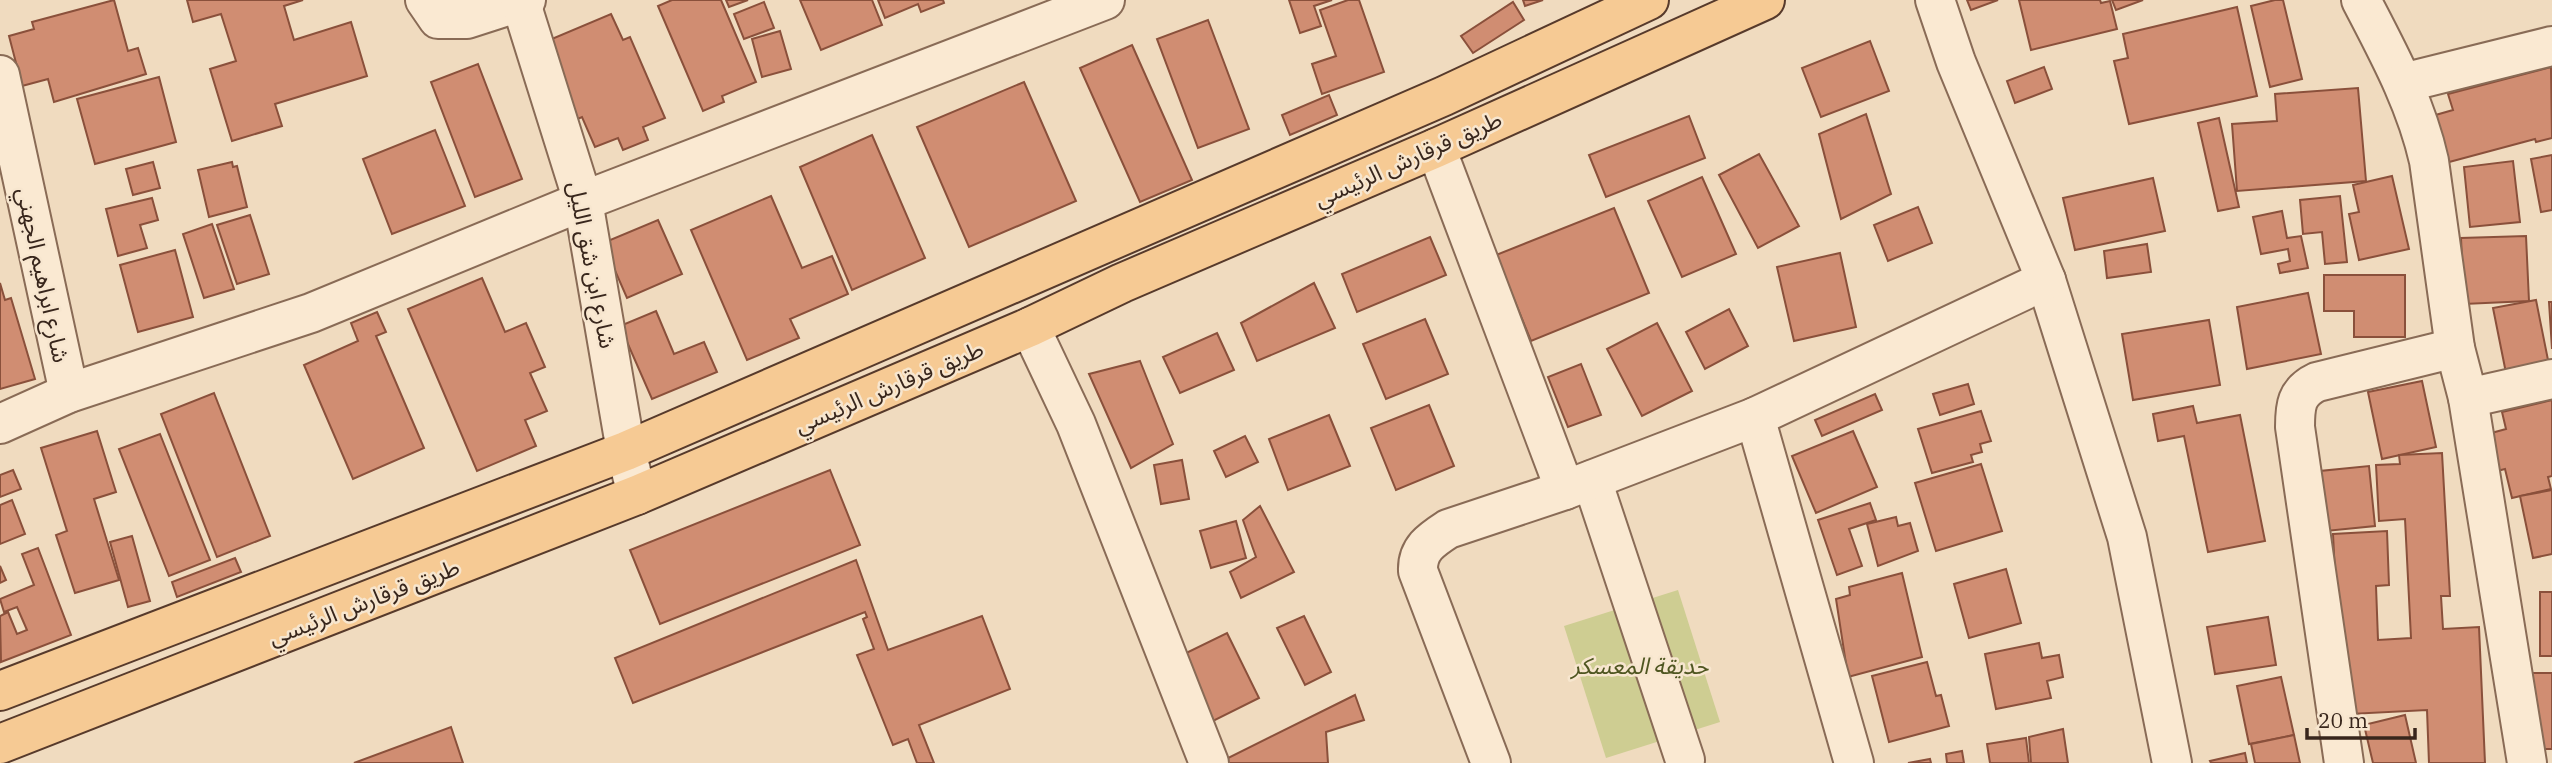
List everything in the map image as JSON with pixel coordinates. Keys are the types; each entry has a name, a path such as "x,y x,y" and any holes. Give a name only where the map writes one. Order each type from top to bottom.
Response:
{"main road":[{"name":"طريق قرقارش الرئيسي","path":"0,691 626,451 1444,96 1649,0"},
{"name":"طريق قرقارش الرئيسي","path":"0,744 637,495 1030,327 1122,283 1436,148 1765,0"}],"street":[{"path":"425,0 438,19 467,19 522,1"},
{"path":"0,424 69,393 311,313 583,201 1105,0"},
{"path":"1935,0 1956,62 2046,280 2127,537 2172,763"},
{"path":"2361,0 2403,83 2423,133 2455,348 2468,398 2526,763"},
{"name":"شارع ابن شق الليل","path":"522,1 583,201 626,451 637,495"},
{"path":"2403,83 2552,46"},
{"name":"شارع ابراهيم الجهني","path":"0,75 69,393"},
{"path":"1436,148 1578,485 1685,760"},
{"path":"1490,763 1418,571 1421,550 1448,529 1578,485 1755,416 2046,280"},
{"path":"1030,327 1076,424 1209,763"},
{"path":"2344,763 2295,427 2298,397 2306,387 2317,383 2455,348"},
{"path":"2468,398 2552,379"},
{"path":"1755,416 1854,763"}],"green space":[{"name":"حديقة المعسكر","path":"1678,590 1720,722 1606,758 1564,626"}],"building":[{"path":"114,0 128,51 138,48 146,74 54,102 48,79 22,86 9,36 34,29 32,22"},
{"path":"187,0 303,0 284,6 294,40 351,22 367,76 275,104 282,126 232,141 210,69 236,61 221,14 193,22"},
{"path":"672,0 721,0 756,82 722,96 724,102 703,111 658,6"},
{"path":"726,0 748,0 729,7"},
{"path":"800,0 872,0 882,25 821,50"},
{"path":"878,0 943,0 944,3 921,12 918,4 885,18"},
{"path":"1289,0 1332,0 1314,6 1321,26 1300,33"},
{"path":"1348,0 1359,0 1384,72 1322,94 1312,64 1336,56 1320,10"},
{"path":"1523,0 1543,0 1525,6"},
{"path":"1967,0 1998,0 1971,10"},
{"path":"2019,0 2110,1 2117,29 2031,50"},
{"path":"2112,0 2143,0 2116,10"},
{"path":"2283,0 2302,79 2270,87 2251,6"},
{"path":"764,2 774,28 744,39 734,14"},
{"path":"1513,2 1524,20 1473,53 1461,36"},
{"path":"2237,7 2257,96 2129,124 2114,61 2128,58 2123,34"},
{"path":"611,14 623,40 630,37 665,118 643,127 648,140 623,150 618,138 595,147 582,117 566,124 556,101 570,95 547,41"},
{"path":"1208,20 1249,129 1198,148 1157,39"},
{"path":"780,31 791,69 762,77 752,39"},
{"path":"1870,41 1889,91 1821,117 1802,68"},
{"path":"1132,45 1192,180 1140,202 1080,68"},
{"path":"478,64 522,179 475,197 431,82"},
{"path":"2044,67 2052,89 2015,103 2007,81"},
{"path":"2551,67 2552,138 2536,142 2535,139 2438,165 2425,118 2453,110 2448,94"},
{"path":"159,77 176,142 95,164 77,99"},
{"path":"1024,82 1076,201 969,247 917,127"},
{"path":"2358,88 2366,181 2237,191 2232,124 2277,121 2275,94"},
{"path":"1329,95 1337,115 1290,135 1282,115"},
{"path":"1866,114 1891,194 1841,219 1819,134"},
{"path":"1689,116 1705,158 1606,197 1589,155"},
{"path":"2219,118 2239,207 2218,211 2198,123"},
{"path":"435,130 465,206 392,234 363,159"},
{"path":"872,135 925,258 852,290 800,167"},
{"path":"1759,154 1799,226 1758,248 1719,175"},
{"path":"2552,155 2552,210 2541,212 2531,159"},
{"path":"2513,161 2520,222 2470,227 2464,167"},
{"path":"153,162 160,188 133,195 126,169"},
{"path":"232,162 233,167 237,166 247,207 209,217 198,170"},
{"path":"2392,176 2409,249 2359,260 2349,214 2359,212 2353,185"},
{"path":"1702,177 1736,254 1682,277 1648,201"},
{"path":"2153,178 2165,231 2075,250 2063,198"},
{"path":"771,196 802,268 832,256 848,294 790,319 799,338 747,360 691,230"},
{"path":"2340,196 2347,262 2325,264 2322,232 2303,234 2300,200"},
{"path":"152,198 158,220 140,225 147,248 118,256 106,209"},
{"path":"1918,207 1932,243 1888,261 1874,225"},
{"path":"1614,208 1649,293 1531,341 1496,255"},
{"path":"2282,211 2287,238 2301,236 2308,268 2280,273 2278,264 2290,261 2288,249 2261,254 2253,217"},
{"path":"250,215 269,274 237,284 217,225"},
{"path":"658,220 682,274 627,298 603,243"},
{"path":"212,224 234,289 204,298 183,234"},
{"path":"2526,236 2529,301 2464,304 2461,238"},
{"path":"1430,237 1446,275 1357,312 1342,274"},
{"path":"2147,244 2151,272 2107,278 2104,251"},
{"path":"175,250 193,317 138,332 120,265"},
{"path":"1840,253 1856,327 1794,341 1777,267"},
{"path":"2324,275 2405,275 2405,337 2354,337 2354,311 2324,311"},
{"path":"482,278 505,332 526,323 545,367 530,373 547,411 525,420 536,446 477,471 408,309"},
{"path":"0,283 5,300 11,298 35,379 0,389"},
{"path":"1314,283 1335,328 1257,361 1241,323"},
{"path":"2308,293 2321,354 2247,369 2237,307"},
{"path":"2536,300 2550,370 2507,378 2493,308"},
{"path":"2549,302 2552,302 2552,349"},
{"path":"1729,309 1748,346 1705,369 1686,332"},
{"path":"656,311 674,354 704,342 717,372 652,399 620,326"},
{"path":"377,312 386,332 376,336 424,448 353,479 304,365 358,341 351,323"},
{"path":"1425,319 1448,374 1386,399 1363,344"},
{"path":"2209,320 2220,385 2133,400 2122,334"},
{"path":"1657,323 1692,391 1642,416 1607,349"},
{"path":"1217,333 1234,370 1180,393 1163,357"},
{"path":"1140,361 1173,444 1131,468 1089,374"},
{"path":"1581,364 1601,415 1568,427 1548,377"},
{"path":"2422,381 2436,447 2382,459 2368,392"},
{"path":"1968,384 1974,404 1940,415 1933,394"},
{"path":"214,393 270,536 217,557 161,414"},
{"path":"1875,394 1882,410 1822,436 1815,420"},
{"path":"2552,400 2552,476 2548,477 2551,489 2512,498 2505,469 2493,472 2484,435 2506,429 2502,412"},
{"path":"1429,405 1454,466 1396,490 1371,428"},
{"path":"2193,406 2197,423 2240,415 2265,541 2208,552 2184,436 2158,441 2153,414"},
{"path":"1981,411 1991,441 1980,444 1982,452 1971,455 1973,462 1932,473 1918,429"},
{"path":"1329,415 1350,466 1288,490 1269,439"},
{"path":"97,431 116,492 94,499 119,580 75,593 56,535 67,531 41,448"},
{"path":"1853,431 1877,487 1816,513 1792,456"},
{"path":"160,434 210,560 169,576 119,449"},
{"path":"1245,436 1258,462 1226,477 1214,451"},
{"path":"2442,453 2450,596 2441,596 2443,629 2479,627 2485,763 2429,763 2427,710 2350,714 2347,651 2339,652 2333,534 2387,531 2389,585 2376,586 2378,640 2411,638 2405,519 2379,521 2376,465 2400,464 2399,455"},
{"path":"1182,460 1189,499 1161,504 1154,465"},
{"path":"1981,464 2002,531 1936,551 1915,483"},
{"path":"2369,466 2375,526 2326,531 2320,471"},
{"path":"13,470 21,489 0,497 0,475"},
{"path":"830,470 860,545 660,624 630,550"},
{"path":"2552,490 2552,554 2533,558 2520,496"},
{"path":"12,500 25,534 0,544 0,505"},
{"path":"1870,503 1876,520 1849,529 1862,566 1837,575 1818,520"},
{"path":"1260,506 1294,572 1241,598 1230,572 1256,557 1243,520"},
{"path":"1896,517 1898,526 1910,523 1918,551 1878,566 1867,524"},
{"path":"1236,521 1246,558 1211,568 1200,531"},
{"path":"132,536 150,601 128,607 110,542"},
{"path":"38,548 71,635 1,662 0,616 8,612 17,634 27,630 17,607 4,612 0,599 34,585 22,554"},
{"path":"235,558 241,572 177,597 172,582"},
{"path":"856,560 888,650 982,616 1010,689 919,725 934,763 917,763 908,739 893,745 857,655 874,649 863,619 867,617 865,612 633,703 615,658"},
{"path":"0,566 6,580 0,583"},
{"path":"2006,569 2021,623 1969,638 1954,584"},
{"path":"1902,573 1922,657 1848,677 1836,599 1850,595 1849,587"},
{"path":"2540,592 2552,592 2552,656 2540,656"},
{"path":"1304,616 1331,672 1305,685 1277,628"},
{"path":"2268,617 2276,665 2215,674 2207,627"},
{"path":"1227,633 1259,698 1211,722 1178,657"},
{"path":"2039,643 2042,658 2059,655 2063,677 2047,681 2051,698 1996,709 1985,654"},
{"path":"1927,662 1936,696 1941,695 1949,726 1889,742 1872,676"},
{"path":"2528,673 2552,673 2552,749 2529,749"},
{"path":"2281,677 2294,735 2249,744 2237,686"},
{"path":"1355,695 1364,720 1326,732 1328,763 1227,763 1226,759"},
{"path":"2405,715 2416,763 2373,763 2364,725"},
{"path":"451,727 463,763 354,763"},
{"path":"2063,729 2068,763 2031,763 2029,737"},
{"path":"2294,735 2300,763 2255,763 2251,744"},
{"path":"2026,738 2029,763 1990,763 1987,744"},
{"path":"1962,751 1964,763 1947,763 1946,754"},
{"path":"2245,753 2247,763 2210,761"},
{"path":"1930,759 1931,763 1908,763"}]}
